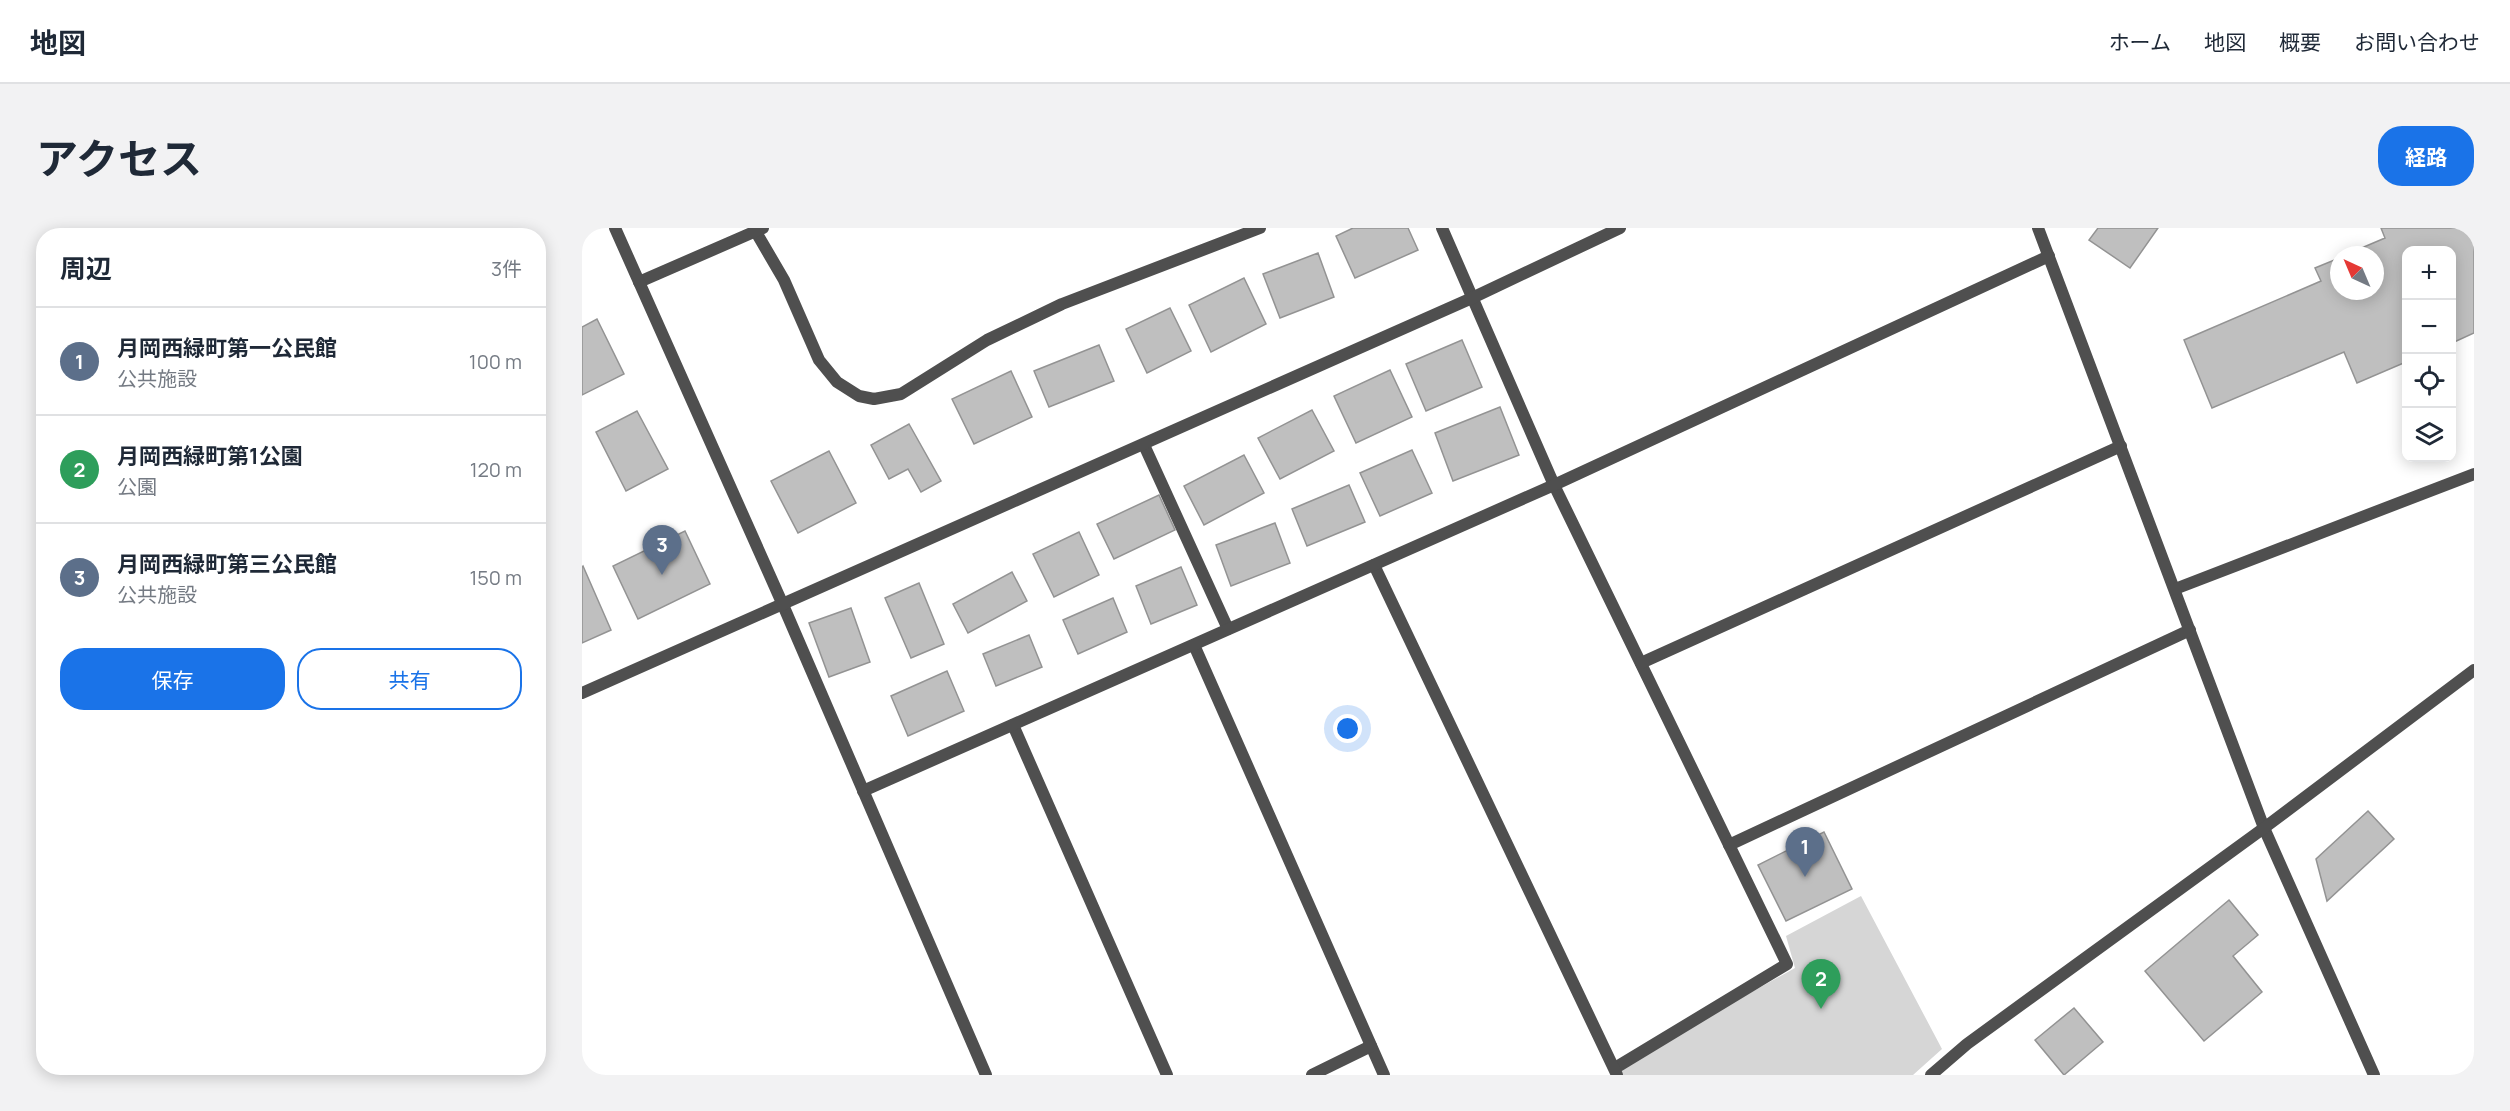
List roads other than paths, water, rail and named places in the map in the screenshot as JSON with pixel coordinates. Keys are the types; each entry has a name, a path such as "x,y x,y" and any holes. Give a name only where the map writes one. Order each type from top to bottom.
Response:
{"street":[{"path":"615,228 783,605 986,1075"},
{"path":"639,282 760,230 819,360 837,382 858,396 874,399 901,394 987,340 1062,304 1260,228"},
{"path":"1374,565 1616,1071 1787,963 1554,486 1442,228"},
{"path":"582,693 1144,445 1472,298 1620,228"},
{"path":"2038,228 2264,828 2374,1075"},
{"path":"863,791 1554,486 2049,256"},
{"path":"1144,445 1228,629"},
{"path":"1641,663 2121,446"},
{"path":"2175,589 2474,474"},
{"path":"1729,845 2190,630"},
{"path":"1194,645 1384,1075"},
{"path":"1931,1075 1966,1044 2264,828 2474,670"},
{"path":"1013,725 1167,1075"},
{"path":"1312,1075 1371,1047"}],"place":[{"name":"月岡西緑町第三公民館","path":"662,575"},
{"name":"月岡西緑町第一公民館","path":"1805,877"},
{"name":"月岡西緑町第1公園","path":"1821,1009"}]}
